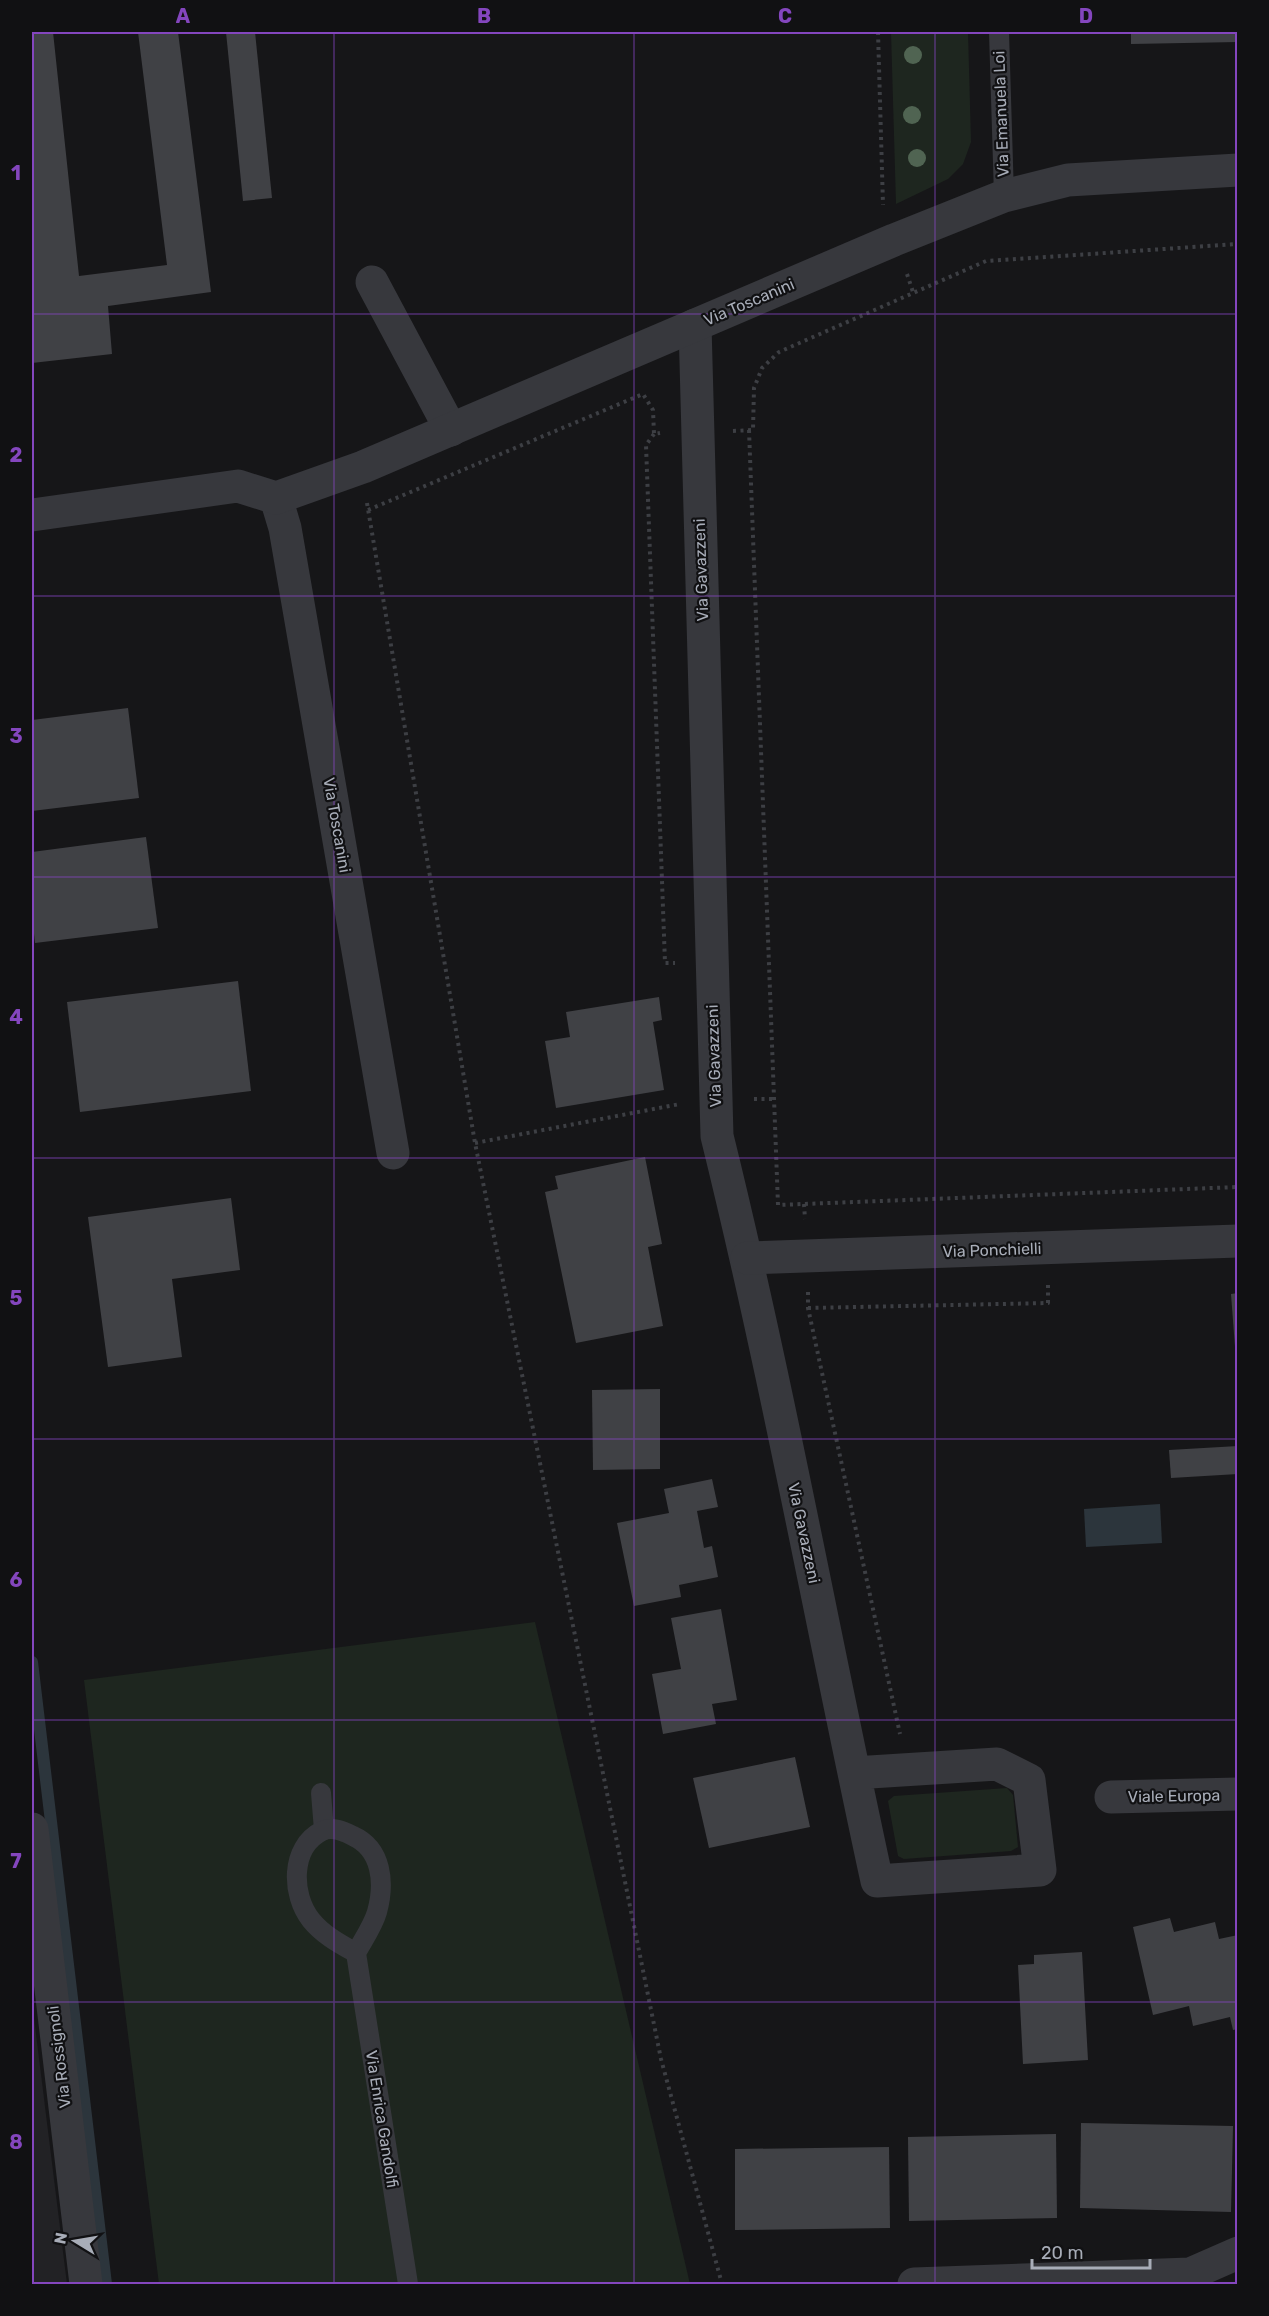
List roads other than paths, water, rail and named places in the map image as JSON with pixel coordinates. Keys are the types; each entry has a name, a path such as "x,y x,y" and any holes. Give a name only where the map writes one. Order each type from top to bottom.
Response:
{"street":[{"name":"Via Toscanini","path":"393,1153 285,528 276,498 363,467 894,240 1004,196 1068,180 1238,170"},
{"path":"372,282 451,430"},
{"name":"Via Gavazzeni","path":"695,325 717,1136 747,1258 854,1773 877,1881 1040,1870 1029,1780 997,1764 854,1773"},
{"path":"32,515 238,486 276,498"},
{"name":"Via Ponchielli","path":"747,1258 1238,1241"},
{"name":"Viale Europa","path":"1111,1797 1238,1794"},
{"name":"Via Rossignoli","path":"32,1829 86,2284"},
{"path":"914,2284 1190,2274 1238,2253"}],"lane":[{"name":"Via Emanuela Loi","path":"999,32 1004,196"},
{"path":"321,1793 324,1830"},
{"path":"339,1829 360,1839 372,1849 379,1866 381,1887 377,1913 356,1953 329,1937 310,1920 297,1884 297,1867 307,1842 324,1830 339,1829"},
{"name":"Via Enrica Gandolfi","path":"356,1953 408,2284"}],"waterway":[{"path":"32,1662 106,2284"}]}
